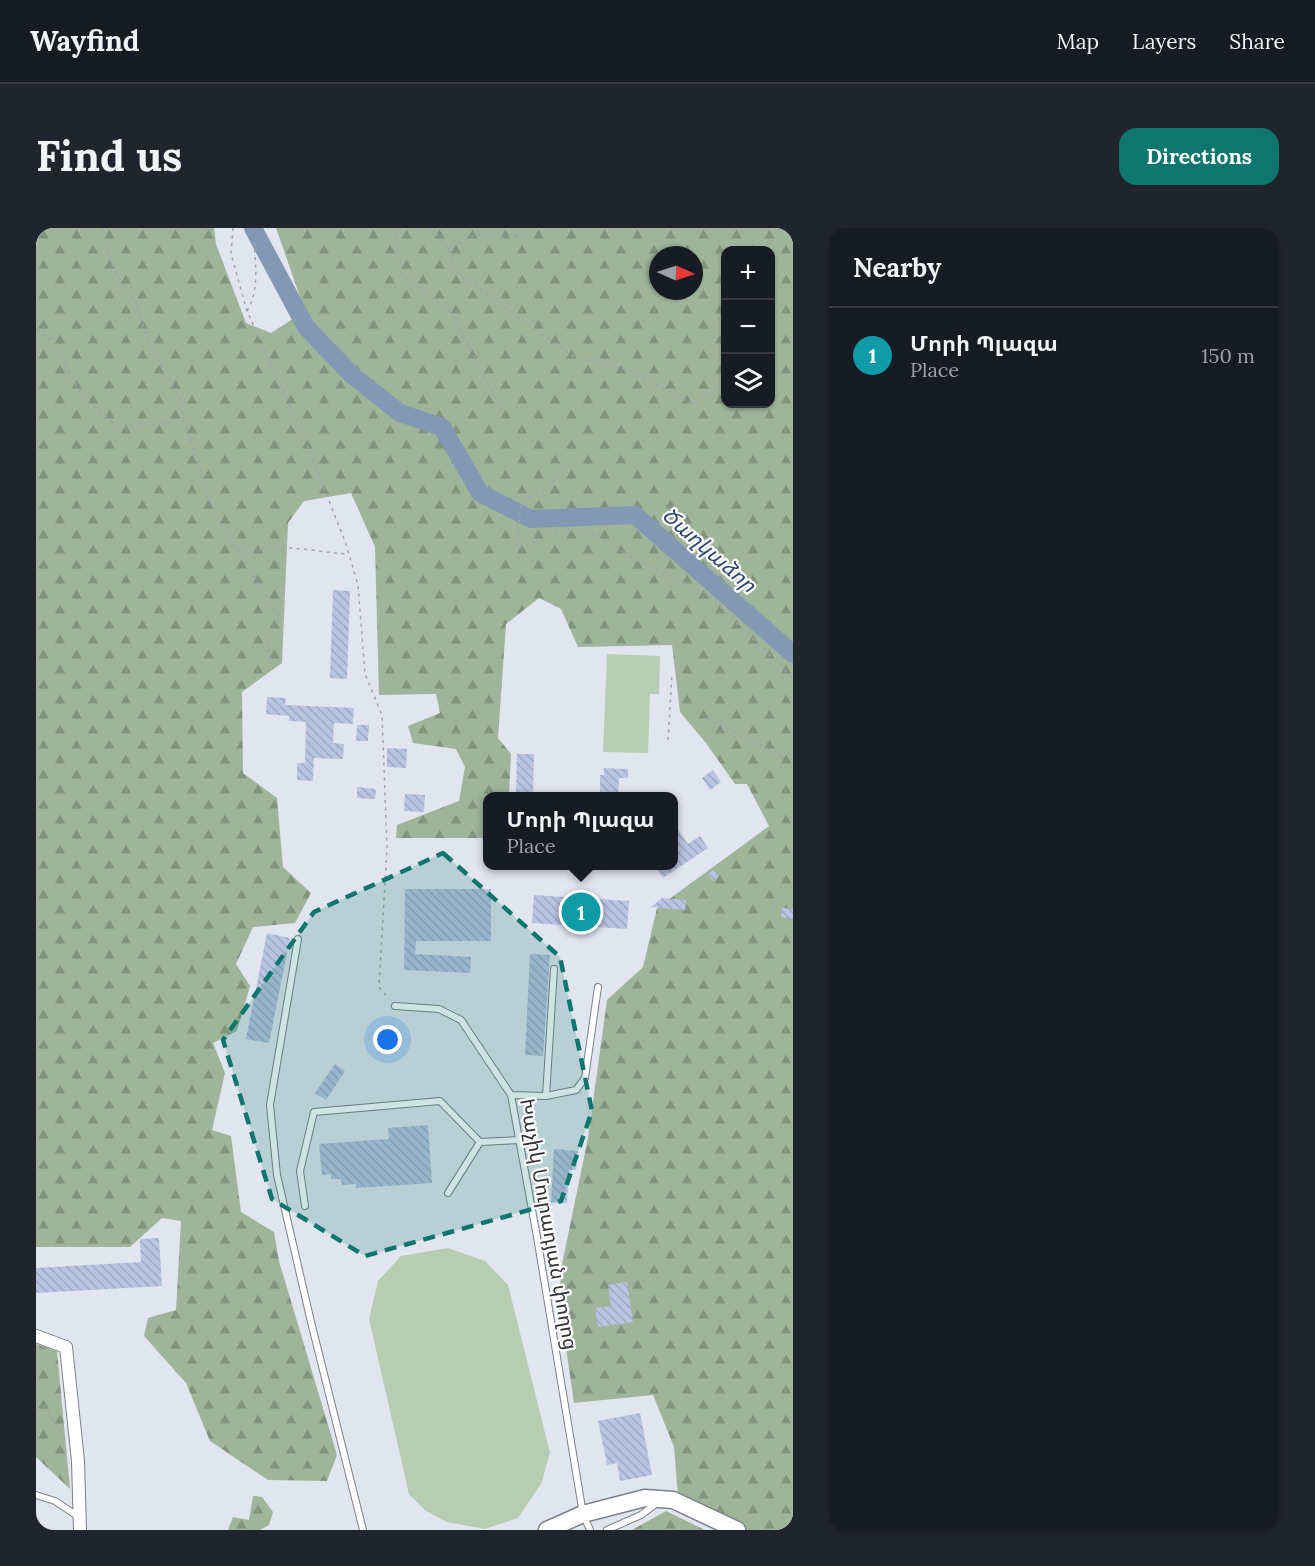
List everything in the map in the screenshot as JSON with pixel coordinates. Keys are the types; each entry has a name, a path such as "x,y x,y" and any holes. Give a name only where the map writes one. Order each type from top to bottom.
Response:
{"street":[{"path":"36,1336 66,1347 78,1461 80,1524"},
{"path":"547,1530 583,1514 645,1498 673,1500 737,1530"}],"lane":[{"path":"298,939 270,1105 277,1175 363,1530"},
{"path":"546,1096 554,969"},
{"path":"511,1095 546,1096 576,1090 585,1078 598,987"},
{"name":"Խաչիկ Մուրադյան փողոց","path":"395,1006 439,1009 461,1020 511,1095 583,1514 590,1530"},
{"path":"305,1206 300,1171 314,1112 440,1101 480,1142 520,1140"},
{"path":"448,1193 480,1142"},
{"path":"36,1495 55,1501 80,1524"},
{"path":"607,1530 641,1515 663,1499"}],"path":[{"path":"103,228 108,254 118,277 136,302 143,326 158,361 182,401 184,420 215,514 278,616 267,644 272,664"},
{"path":"233,228 231,254 247,311 304,437 349,554 358,585 366,674 382,715 387,848 379,987 395,1006"},
{"path":"394,228 403,275 452,313 500,407"},
{"path":"430,228 449,248 455,271 573,356 629,370 693,404 721,386"},
{"path":"515,238 521,228"},
{"path":"449,248 476,235 515,238 538,228"},
{"path":"247,311 253,301 256,273 255,239"},
{"path":"36,330 52,340 83,397 120,428 184,420"},
{"path":"775,371 786,374 793,381"},
{"path":"563,468 549,489 521,501 517,548 563,531 597,534 630,557 706,593 793,678"},
{"path":"235,548 249,551 291,548 349,554"},
{"path":"668,740 672,674"},
{"path":"706,718 781,756 793,753"},
{"path":"36,1392 66,1441"}],"highlighted area":[{"path":"443,853 560,957 592,1111 561,1201 365,1256 272,1199 223,1040 314,912"}],"green space":[{"path":"36,228 214,228 216,244 246,323 271,333 305,311 276,228 793,228 793,1530 746,1530 678,1496 674,1447 653,1395 574,1403 563,1327 560,1274 588,1138 607,1000 643,967 657,908 769,826 747,784 735,784 706,743 680,712 672,645 578,647 561,609 539,598 506,624 498,738 511,754 509,792 483,792 483,838 396,838 397,825 459,801 465,767 456,749 413,743 408,726 440,713 436,694 379,695 375,547 351,493 304,501 288,523 282,663 242,692 243,773 277,798 283,867 311,893 295,923 253,927 236,964 250,986 237,1031 213,1043 225,1073 212,1130 231,1136 241,1212 274,1232 279,1261 337,1455 327,1481 268,1480 210,1441 186,1383 144,1336 148,1318 176,1310 181,1221 162,1218 130,1247 36,1247"},
{"path":"607,654 660,656 659,694 650,694 648,753 603,752"},
{"path":"448,1248 485,1261 508,1285 550,1453 541,1484 518,1518 485,1529 447,1522 426,1511 409,1494 369,1319 378,1281 401,1256"},
{"path":"36,1344 57,1351 70,1489 36,1457"},
{"path":"253,1496 262,1497 273,1512 269,1525 260,1530 228,1530 233,1517 249,1520"},
{"path":"666,1511 705,1530 632,1530"}],"building":[{"path":"333,590 350,591 347,679 330,678"},
{"path":"267,697 286,698 285,705 354,708 353,724 334,723 333,743 344,744 343,759 314,758 313,781 297,780 297,763 305,763 306,722 289,721 289,716 266,714"},
{"path":"357,725 369,725 368,741 356,741"},
{"path":"387,748 407,749 406,768 387,767"},
{"path":"517,754 534,754 533,792 516,792"},
{"path":"604,768 628,769 628,778 619,778 618,792 600,792 600,775 604,775"},
{"path":"713,770 721,782 710,790 702,778"},
{"path":"357,787 376,789 375,799 357,798"},
{"path":"405,794 425,795 424,812 404,811"},
{"path":"678,830 688,844 700,836 708,848 678,868"},
{"path":"658,870 675,870 663,878"},
{"path":"714,870 719,876 713,881 708,874"},
{"path":"405,889 491,889 491,941 416,941 415,954 471,957 470,973 404,970"},
{"path":"534,895 629,901 627,929 532,923"},
{"path":"662,898 686,900 685,910 651,907"},
{"path":"782,908 793,909 793,919 781,917"},
{"path":"267,933 290,938 269,1043 246,1039"},
{"path":"530,954 550,955 543,1056 525,1055"},
{"path":"335,1064 345,1071 326,1100 315,1093"},
{"path":"428,1125 432,1183 356,1188 356,1184 342,1185 341,1179 331,1179 331,1174 322,1175 319,1144 389,1139 388,1128"},
{"path":"554,1149 578,1151 576,1170 569,1170 567,1203 551,1202"},
{"path":"159,1238 162,1286 36,1293 36,1268 141,1262 140,1239"},
{"path":"627,1282 633,1322 598,1327 595,1308 611,1306 608,1285"},
{"path":"640,1413 652,1475 620,1481 617,1463 607,1465 598,1421"}],"waterway":[{"name":"Ծաղկաձոր","path":"253,228 306,327 352,375 400,413 442,427 480,493 531,519 635,515 793,654"}],"place":[{"name":"Մորի Պլազա","path":"581,912"}]}
